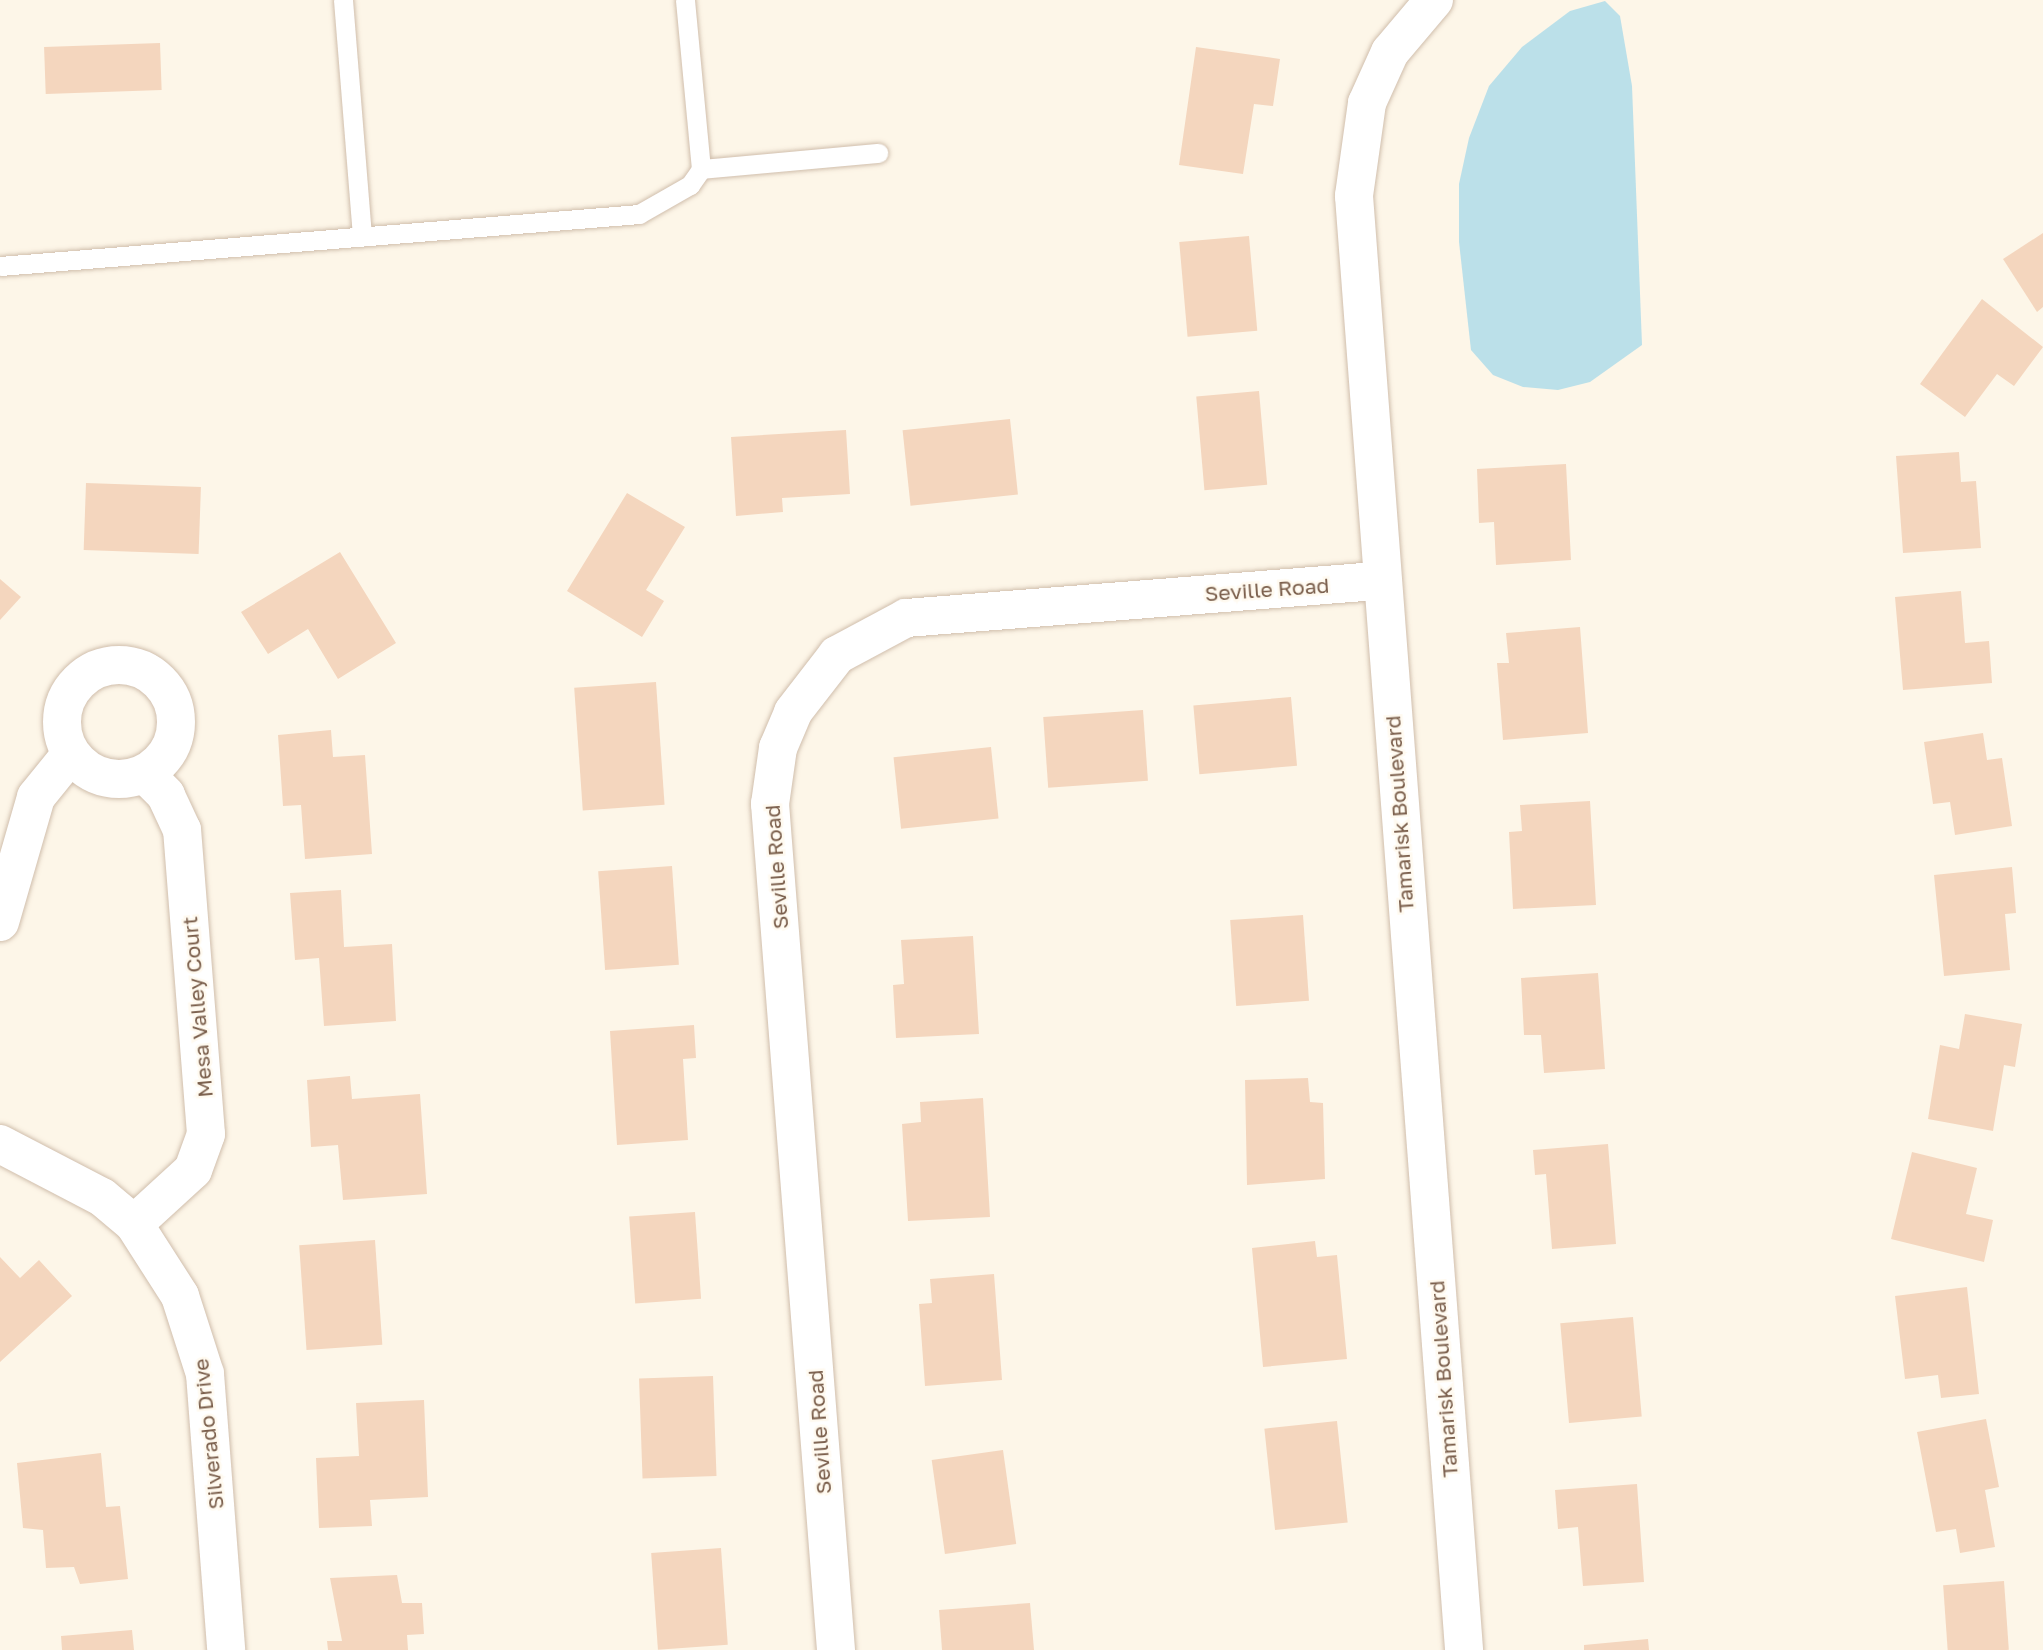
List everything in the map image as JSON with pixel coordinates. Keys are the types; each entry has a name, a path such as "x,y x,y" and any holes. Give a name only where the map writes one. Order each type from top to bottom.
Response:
{"street":[{"name":"Tamarisk Boulevard","path":"1434,0 1410,23 1385,63 1367,103 1355,169 1381,581 1464,1650"},
{"name":"Seville Road","path":"836,1650 770,804 778,748 793,712 837,655 906,618 1381,581"},
{"path":"134,666 160,681 176,707 172,746 145,774 121,779 96,775 71,754 61,717 67,697 95,669 134,666"},
{"path":"0,922 36,797 71,754"},
{"name":"Mesa Valley Court","path":"134,1224 193,1170 206,1134 182,830 166,795 145,774"},
{"name":"Silverado Drive","path":"0,1144 79,1181 134,1224 180,1296 205,1374 226,1650"}],"lane":[{"path":"343,0 362,236"},
{"path":"0,266 639,214 690,185 701,169 685,0"},
{"path":"701,169 878,153"}],"water":[{"path":"1605,1 1620,16 1632,86 1642,345 1590,382 1558,390 1523,387 1493,375 1471,350 1459,242 1459,184 1469,138 1489,86 1522,47 1570,11"}],"building":[{"path":"160,43 162,90 46,94 44,47"},
{"path":"1196,47 1280,59 1273,106 1254,104 1243,174 1179,165"},
{"path":"2043,233 2043,307 2037,312 2003,259"},
{"path":"1249,236 1257,331 1188,337 1179,242"},
{"path":"1982,299 2043,347 2014,386 1997,374 1965,417 1920,384"},
{"path":"1259,391 1267,485 1204,490 1196,396"},
{"path":"1010,419 1018,495 911,506 903,430"},
{"path":"846,430 850,494 782,498 783,512 736,516 731,437"},
{"path":"1959,452 1961,482 1976,481 1981,548 1903,553 1896,456"},
{"path":"1566,464 1571,560 1496,565 1494,522 1479,523 1477,469"},
{"path":"86,483 201,487 199,554 84,550"},
{"path":"627,493 685,527 646,590 664,601 642,637 567,591"},
{"path":"340,552 396,643 338,679 308,629 268,654 241,612"},
{"path":"0,579 21,597 0,620"},
{"path":"1961,591 1965,643 1989,641 1992,683 1903,690 1895,597"},
{"path":"1580,627 1588,733 1503,740 1497,663 1509,663 1506,633"},
{"path":"656,682 665,805 583,810 574,688"},
{"path":"1291,697 1297,766 1199,774 1193,706"},
{"path":"1143,710 1148,781 1048,788 1043,717"},
{"path":"331,730 333,757 365,755 372,854 305,859 301,805 283,806 278,735"},
{"path":"1983,733 1987,760 2002,758 2012,826 1955,835 1950,802 1933,804 1924,742"},
{"path":"991,747 999,819 901,829 894,757"},
{"path":"1590,801 1596,905 1513,909 1509,832 1522,831 1520,805"},
{"path":"672,866 679,965 605,970 598,871"},
{"path":"2012,867 2016,913 2005,914 2010,970 1944,976 1934,875"},
{"path":"341,890 344,947 392,944 396,1021 324,1026 319,958 295,960 290,893"},
{"path":"1303,915 1309,1001 1236,1006 1230,920"},
{"path":"973,936 979,1034 896,1038 893,985 904,984 901,940"},
{"path":"1598,973 1605,1069 1544,1073 1541,1035 1524,1035 1521,978"},
{"path":"1965,1014 2022,1024 2015,1067 2004,1065 1993,1131 1928,1119 1940,1045 1959,1049"},
{"path":"694,1025 696,1058 683,1059 688,1140 617,1145 610,1031"},
{"path":"350,1076 352,1099 420,1094 427,1194 343,1200 338,1145 311,1147 307,1080"},
{"path":"1308,1078 1310,1102 1323,1103 1325,1179 1247,1185 1245,1080"},
{"path":"983,1098 990,1217 908,1221 902,1124 921,1122 920,1102"},
{"path":"1608,1144 1616,1244 1552,1249 1546,1174 1535,1175 1533,1150"},
{"path":"1912,1152 1977,1168 1966,1214 1993,1220 1984,1262 1891,1239"},
{"path":"695,1212 701,1299 635,1303 629,1217"},
{"path":"375,1240 382,1345 307,1350 299,1245"},
{"path":"1315,1241 1317,1257 1337,1255 1347,1359 1263,1367 1252,1248"},
{"path":"0,1257 20,1278 39,1260 72,1296 0,1362"},
{"path":"994,1274 1002,1380 925,1386 919,1304 932,1303 930,1279"},
{"path":"1967,1287 1979,1394 1941,1398 1938,1375 1905,1379 1895,1296"},
{"path":"1633,1317 1642,1417 1569,1423 1560,1323"},
{"path":"713,1376 716,1476 643,1479 639,1379"},
{"path":"424,1400 428,1497 370,1500 372,1526 319,1528 316,1458 359,1456 356,1403"},
{"path":"1986,1419 1999,1487 1985,1490 1995,1547 1960,1553 1956,1529 1936,1532 1917,1432"},
{"path":"1337,1421 1348,1522 1275,1530 1264,1429"},
{"path":"1003,1450 1016,1544 945,1554 932,1460"},
{"path":"101,1453 106,1507 120,1506 128,1579 80,1584 74,1567 46,1568 43,1530 23,1528 17,1463"},
{"path":"1637,1484 1644,1582 1583,1586 1578,1527 1558,1529 1555,1490"},
{"path":"721,1548 728,1645 658,1650 651,1553"},
{"path":"397,1575 402,1603 422,1603 424,1634 407,1635 408,1650 328,1650 327,1641 342,1641 330,1578"},
{"path":"2004,1581 2009,1650 1948,1650 1943,1585"},
{"path":"1030,1603 1034,1650 942,1650 939,1610"},
{"path":"132,1630 134,1650 62,1650 61,1636"},
{"path":"1648,1639 1649,1650 1584,1650 1584,1645"}]}
